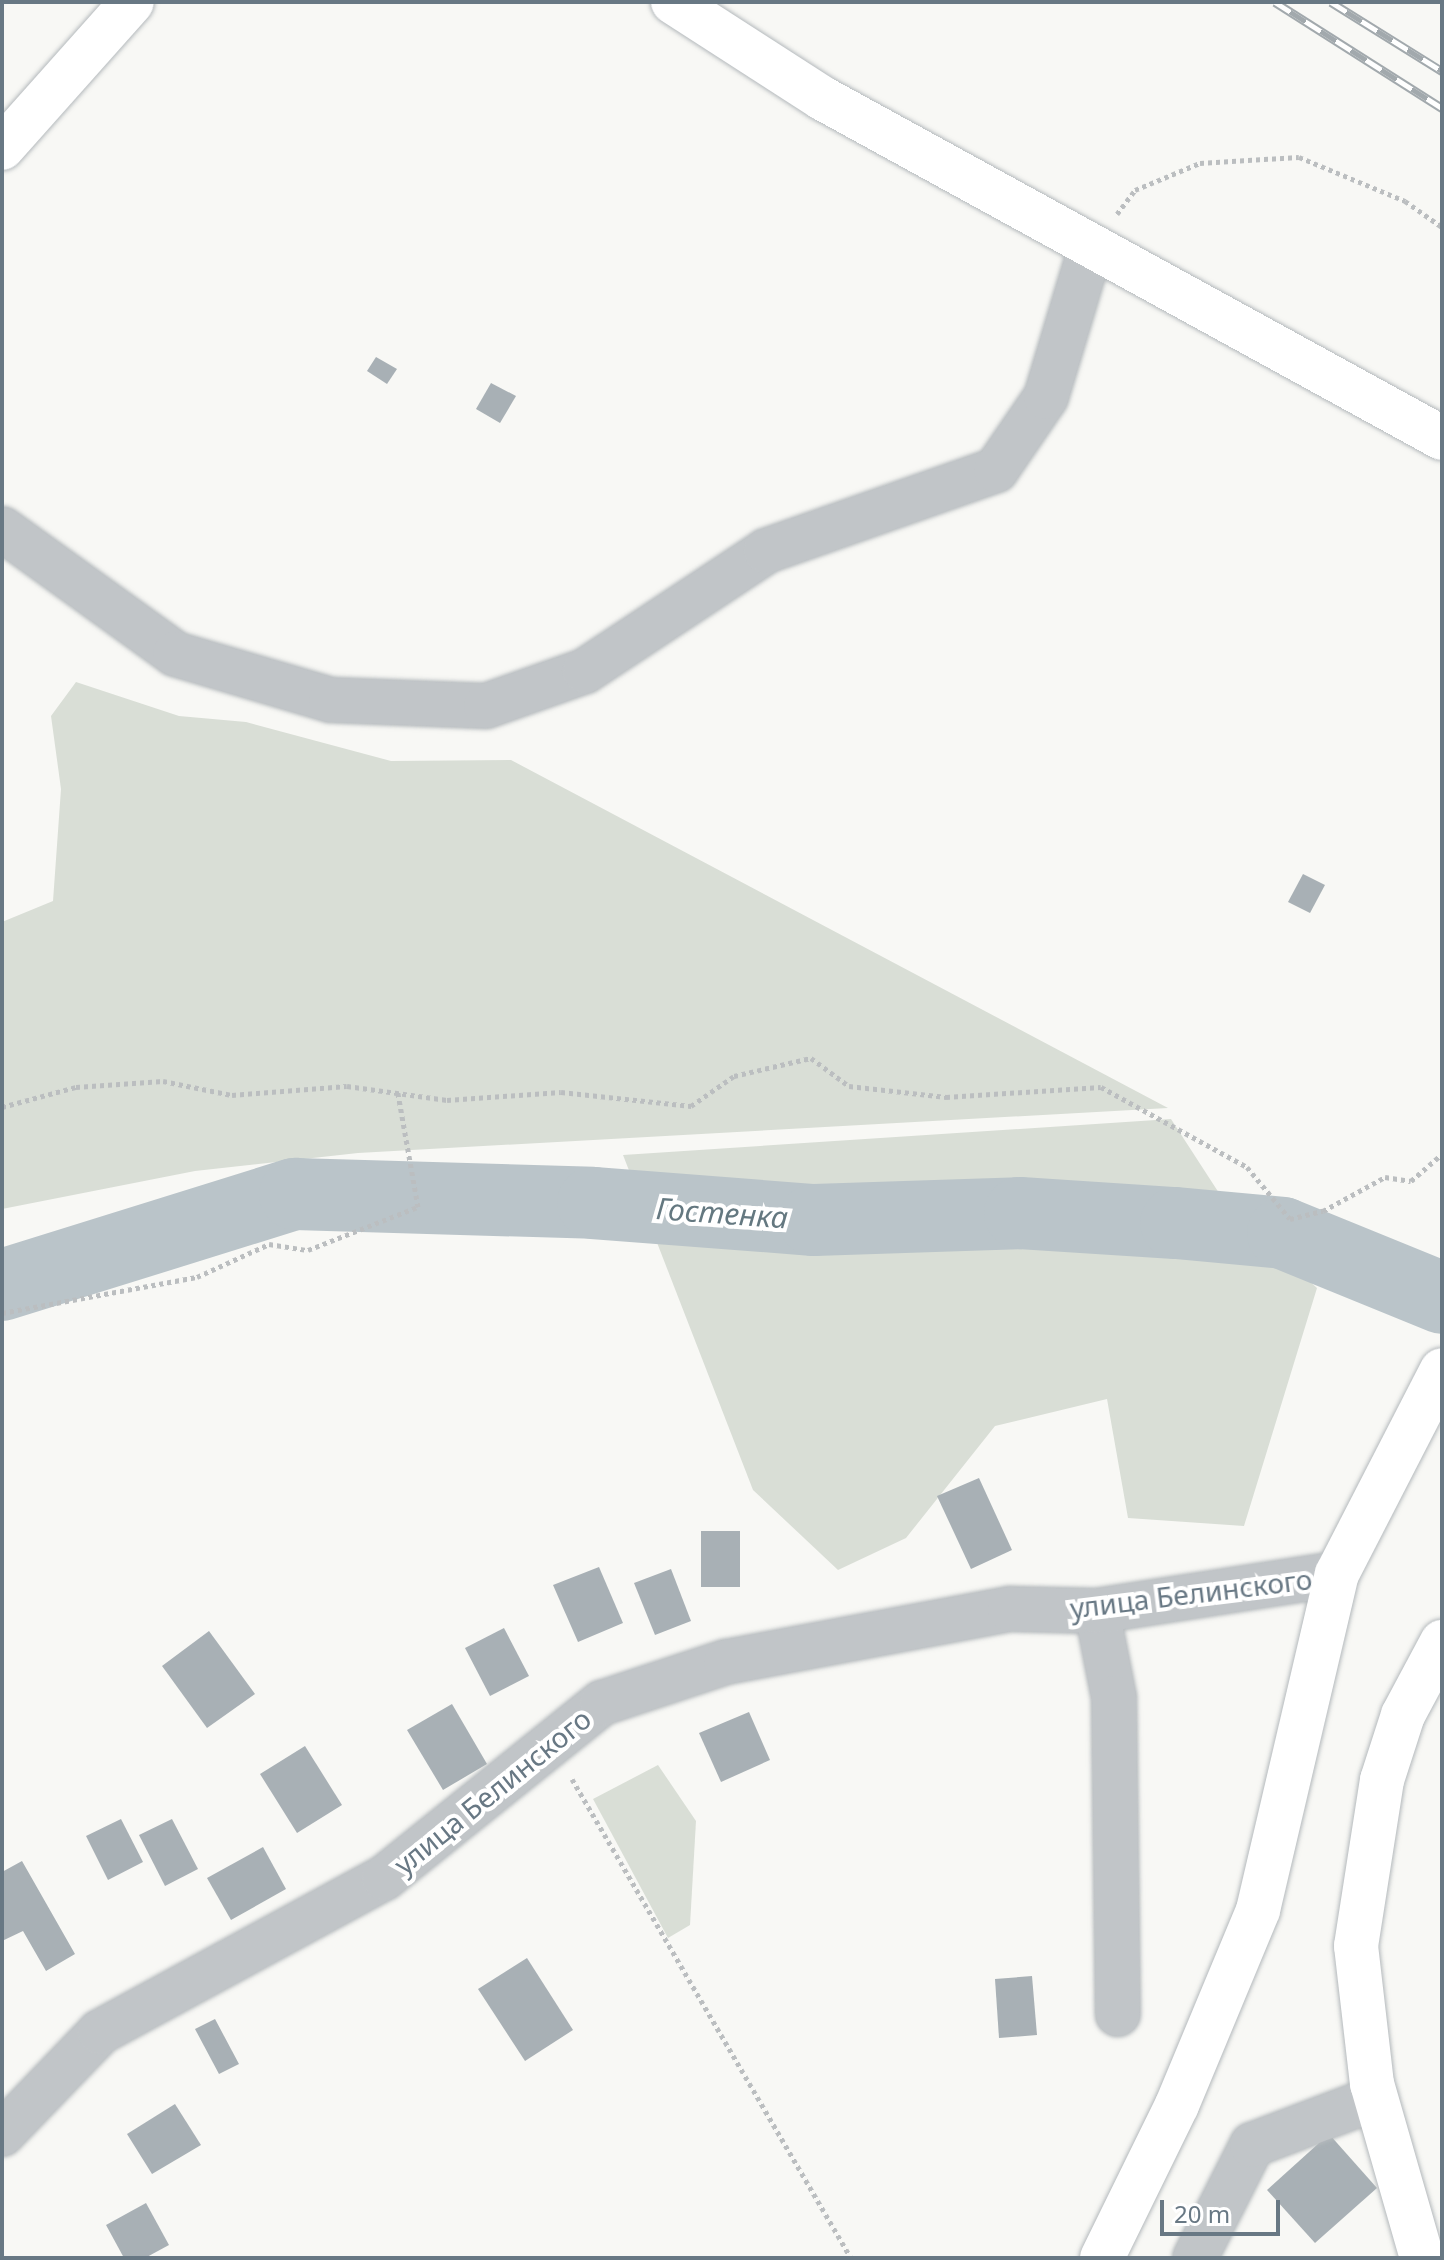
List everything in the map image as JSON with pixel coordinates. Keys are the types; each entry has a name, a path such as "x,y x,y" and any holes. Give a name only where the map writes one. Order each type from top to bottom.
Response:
{"main road":[{"path":"2,148 132,2"},
{"path":"673,2 822,98 1090,250 1442,438"},
{"path":"1102,2252 1177,2105 1258,1910 1337,1574 1396,1452 1442,1370"},
{"path":"1422,2258 1376,2098 1356,1946 1362,1882 1403,1715 1442,1642"}],"street":[{"path":"2,529 175,654 331,700 486,706 585,671 766,551 996,470 1046,397 1090,250"},
{"name":"улица Белинского","path":"2,2134 100,2032 384,1878 502,1789 549,1740 602,1703 726,1662 1010,1609 1097,1611 1337,1574"},
{"path":"1097,1611 1114,1698 1118,2014"},
{"path":"1195,2258 1252,2145 1376,2098"}],"path":[{"path":"1090,250 1135,190 1200,163 1299,157 1405,201 1442,227"},
{"path":"2,1107 76,1087 163,1081 232,1095 347,1086 447,1100 561,1092 691,1106 734,1076 811,1058 849,1086 946,1097 1101,1087 1247,1167 1290,1219 1323,1211 1385,1177 1411,1181 1442,1154"},
{"path":"2,1313 197,1277 269,1244 308,1250 418,1207 415,1170 398,1093"},
{"path":"549,1740 851,2258"}],"shaded area":[{"path":"76,682 179,716 246,722 391,761 511,760 1168,1108 358,1153 195,1171 2,1209 2,922 53,901 61,789 51,716"},
{"path":"1171,1119 1230,1210 1317,1288 1244,1526 1128,1518 1107,1399 995,1426 906,1538 838,1570 753,1490 623,1155"},
{"path":"658,1765 696,1821 690,1925 668,1938 593,1799"}],"building":[{"path":"376,357 397,369 387,384 367,371"},
{"path":"491,383 516,396 500,423 476,409"},
{"path":"1303,874 1325,885 1310,913 1288,902"},
{"path":"979,1478 1012,1550 971,1569 937,1496"},
{"path":"701,1531 740,1531 740,1587 701,1587"},
{"path":"599,1567 623,1623 578,1642 553,1585"},
{"path":"671,1569 691,1621 655,1635 634,1583"},
{"path":"504,1628 529,1676 490,1696 465,1648"},
{"path":"209,1631 255,1694 207,1728 162,1666"},
{"path":"452,1704 487,1764 443,1790 407,1730"},
{"path":"749,1712 770,1760 721,1782 699,1733"},
{"path":"305,1746 342,1805 297,1833 260,1774"},
{"path":"121,1819 143,1862 108,1880 86,1836"},
{"path":"172,1819 198,1869 165,1886 139,1835"},
{"path":"263,1847 286,1889 231,1920 207,1878"},
{"path":"22,1861 75,1954 46,1971 23,1931 2,1941 2,1872"},
{"path":"527,1958 573,2030 525,2061 478,1989"},
{"path":"1032,1976 1037,2035 999,2038 995,1979"},
{"path":"215,2019 239,2064 219,2074 195,2029"},
{"path":"175,2104 201,2145 152,2174 127,2134"},
{"path":"1329,2134 1377,2188 1315,2243 1267,2190"},
{"path":"146,2203 169,2245 145,2258 124,2258 106,2225"}],"waterway":[{"name":"Гостенка","path":"2,1285 295,1194 593,1203 814,1220 1020,1213 1176,1223 1283,1233 1442,1298"}],"railway":[{"path":"1275,2 1442,108"},
{"path":"1331,2 1442,71"}]}
